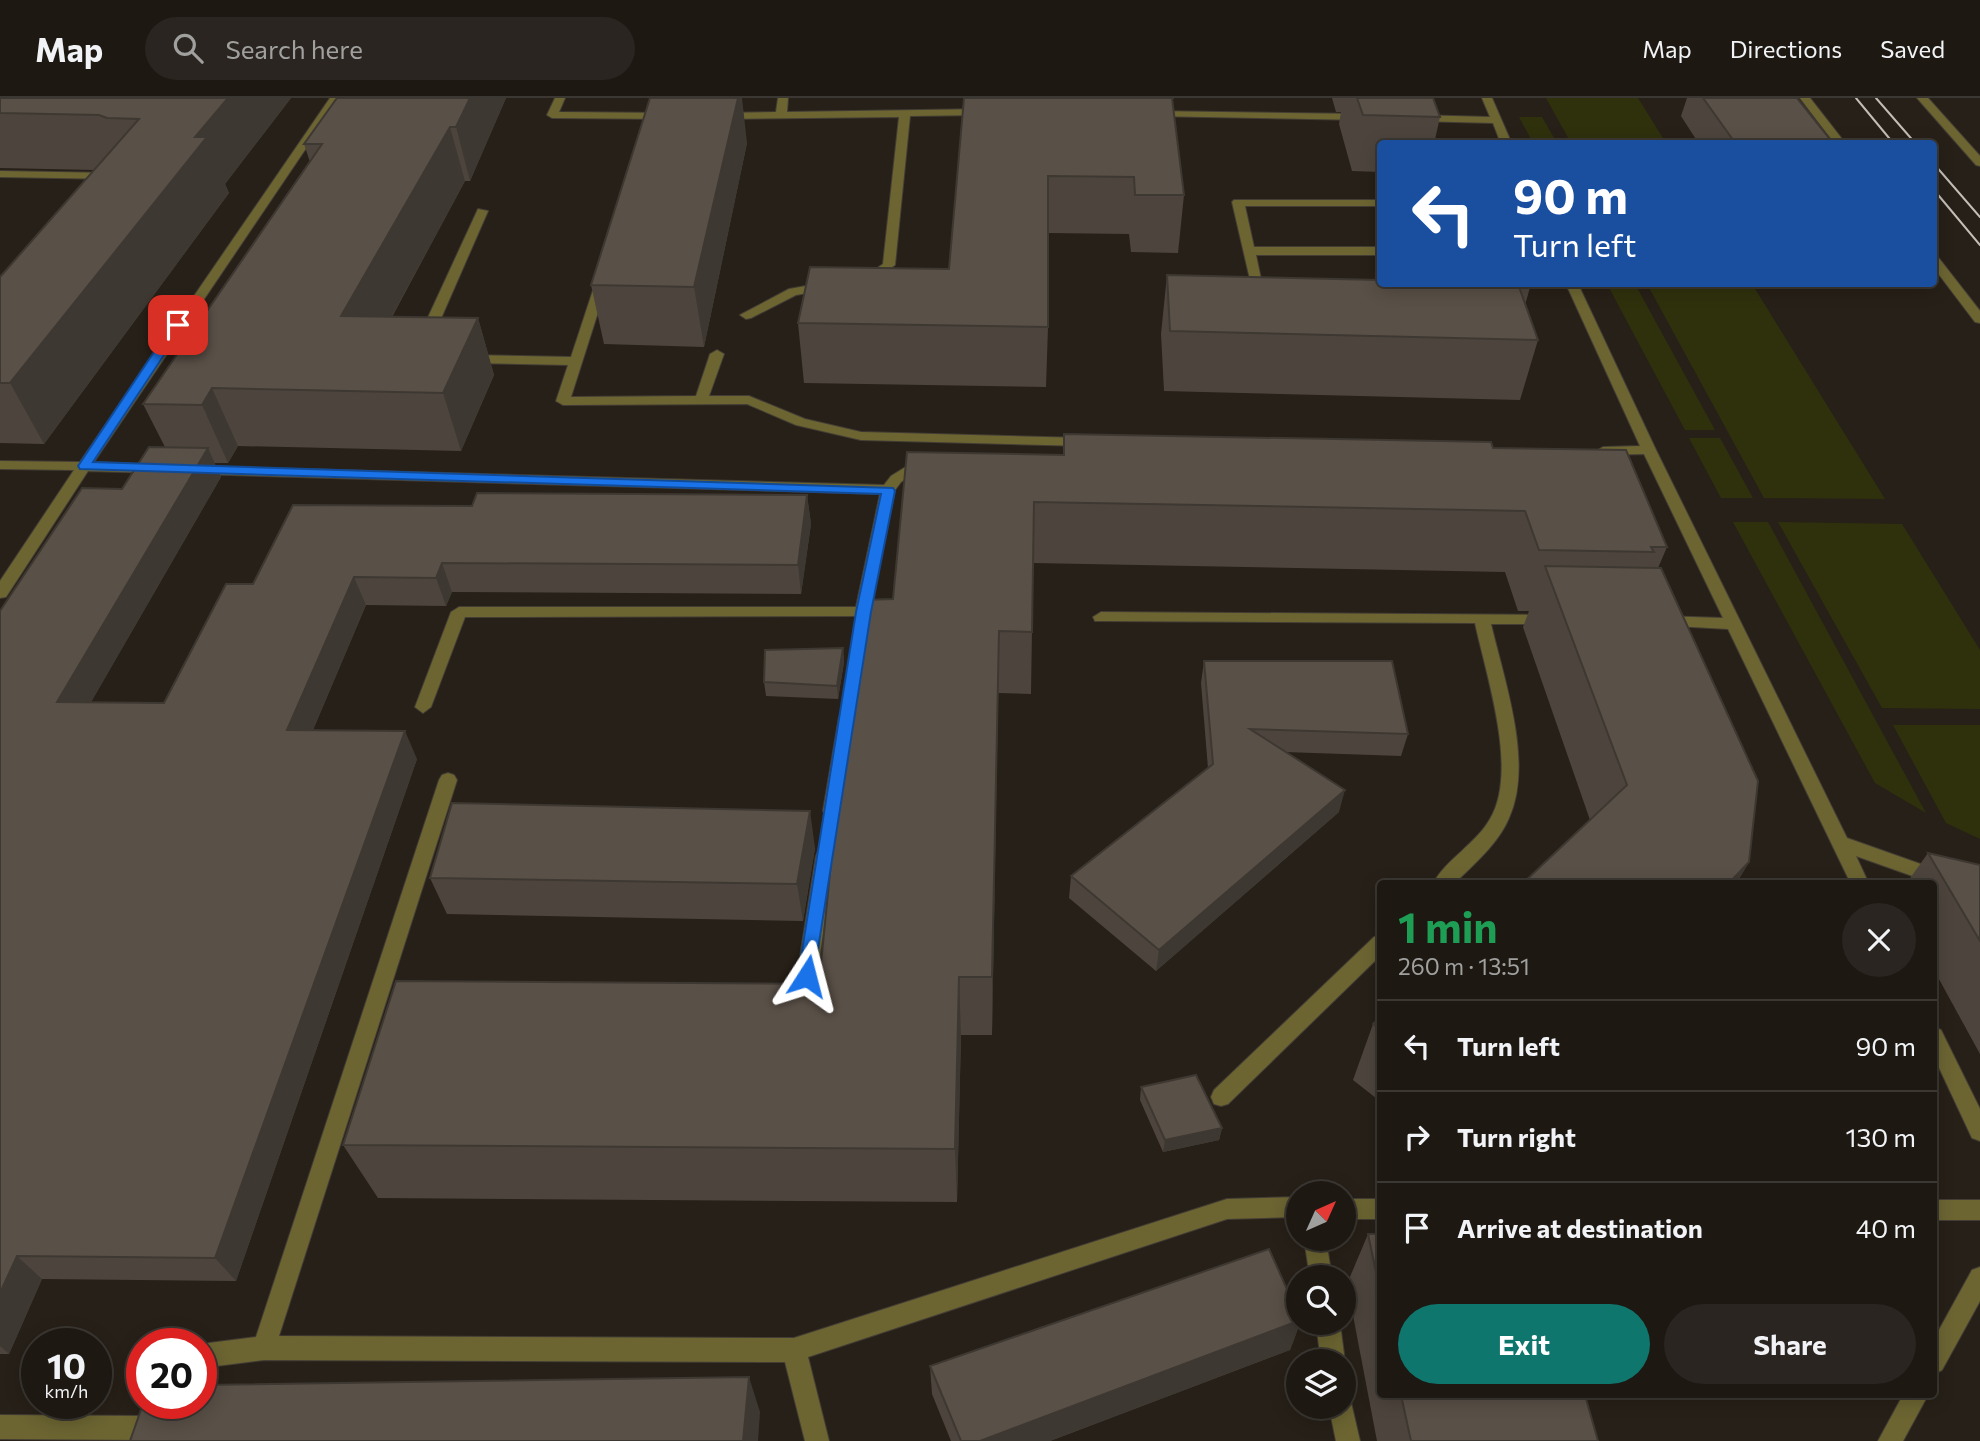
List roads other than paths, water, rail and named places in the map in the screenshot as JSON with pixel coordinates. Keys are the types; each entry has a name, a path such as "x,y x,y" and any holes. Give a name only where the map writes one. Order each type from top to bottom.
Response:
{"street":[{"path":"0,593 116,416 335,98"},
{"path":"560,98 552,115 673,116"},
{"path":"780,116 783,98"},
{"path":"1487,98 1505,140"},
{"path":"1805,98 1838,140"},
{"path":"1922,98 1980,163"},
{"path":"746,315 793,292 867,281 890,265 905,112"},
{"path":"713,116 999,112"},
{"path":"1139,114 1377,118"},
{"path":"1405,118 1496,120"},
{"path":"0,174 124,176 115,187"},
{"path":"1261,306 1238,202 1377,203"},
{"path":"421,346 482,211"},
{"path":"1249,251 1377,251"},
{"path":"1937,264 1980,319"},
{"path":"606,269 563,401 749,400 802,422 862,436 1097,442"},
{"path":"1573,287 1649,450 1858,880"},
{"path":"701,400 717,354"},
{"path":"456,359 577,362"},
{"path":"422,707 459,612 862,618 888,491 896,479 920,461 986,440"},
{"path":"1585,451 1649,450"},
{"path":"0,465 888,491"},
{"path":"1101,617 1566,620"},
{"path":"1446,880 1475,852 1501,818 1510,789 1509,750 1482,618"},
{"path":"1649,621 1733,624"},
{"path":"763,1005 777,1005 788,1001 799,993 804,984 849,705"},
{"path":"264,1348 448,780"},
{"path":"1840,843 1980,894"},
{"path":"1221,1097 1377,947"},
{"path":"1937,1042 1980,1131"},
{"path":"217,1354 264,1348 794,1350 1227,1209 1286,1207"},
{"path":"1356,1209 1377,1209"},
{"path":"1937,1210 1980,1210"},
{"path":"1937,1357 1980,1278"},
{"path":"794,1350 817,1441"},
{"path":"1890,1441 1914,1398"},
{"path":"1343,1419 1348,1441"},
{"path":"0,1427 144,1434"}],"tram line":[{"path":"1856,98 1891,140"},
{"path":"1876,98 1913,140"},
{"path":"1937,167 1980,217"},
{"path":"1937,194 1980,245"}]}
